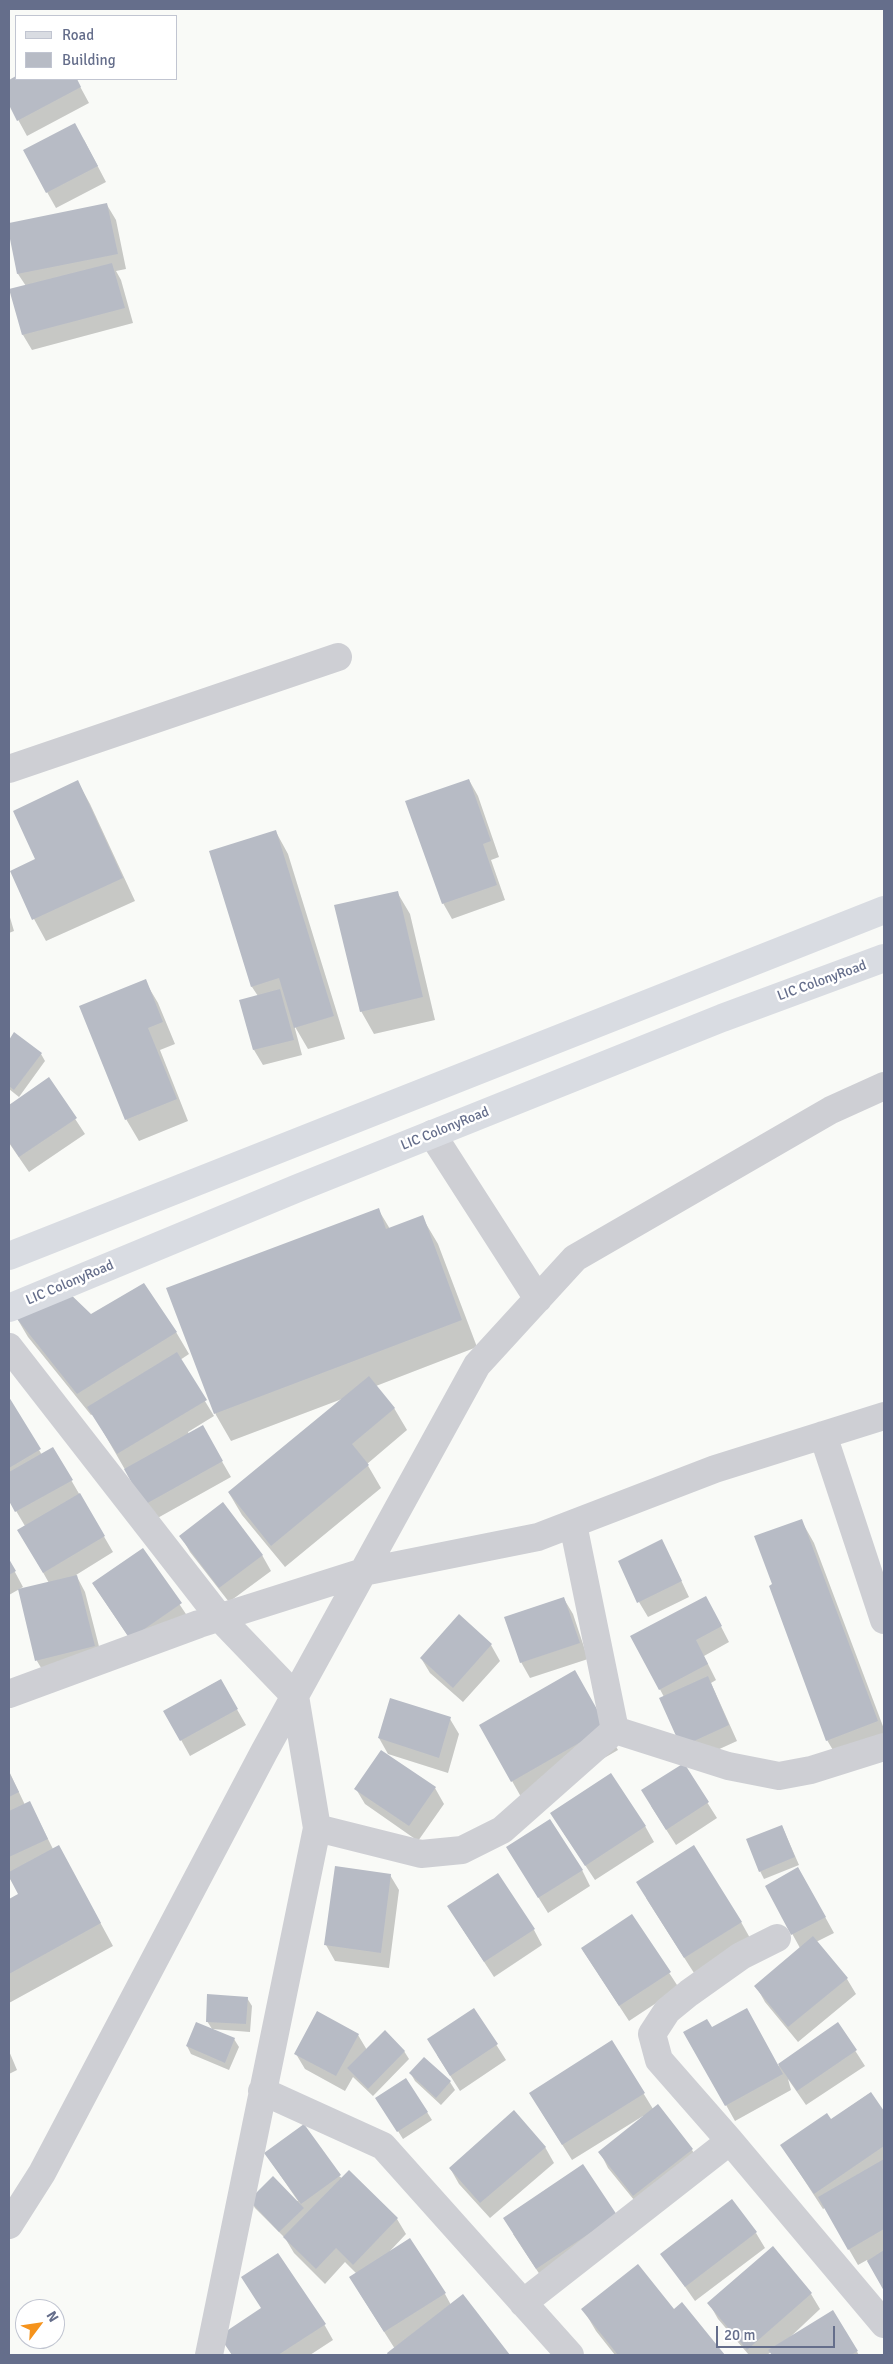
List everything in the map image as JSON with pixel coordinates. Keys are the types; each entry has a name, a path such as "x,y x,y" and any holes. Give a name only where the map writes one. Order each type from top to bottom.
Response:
{"main road":[{"path":"9,1256 884,910"},
{"name":"LIC ColonyRoad","path":"9,1308 432,1134 722,1018 884,958"}],"street":[{"path":"9,769 338,657"},
{"path":"9,2225 42,2173 295,1696 477,1365 575,1258 831,1110 884,1086"},
{"path":"432,1134 538,1299"},
{"path":"9,1346 220,1618 295,1696 317,1828 209,2355"},
{"path":"9,1694 220,1618 363,1572 538,1537 715,1469 884,1416"},
{"path":"823,1435 884,1620"},
{"path":"573,1524 615,1730"},
{"path":"615,1730 728,1766 779,1776 811,1770 884,1747"},
{"path":"317,1828 421,1854 462,1850 502,1830 615,1730"},
{"path":"778,1938 741,1956 667,2011 652,2034 658,2060 884,2324"},
{"path":"262,2091 383,2146 570,2355"},
{"path":"523,2303 730,2142"}],"building":[{"path":"15,77 15,80 78,80 81,87 17,121 9,105 9,80"},
{"path":"75,123 98,166 46,193 23,150"},
{"path":"107,203 118,254 17,274 9,234 9,223"},
{"path":"112,263 125,308 22,335 9,289"},
{"path":"469,779 491,841 483,844 497,885 442,904 405,801"},
{"path":"78,780 123,878 32,920 10,871 35,859 13,811"},
{"path":"276,830 334,1016 294,1028 279,978 251,987 209,851"},
{"path":"398,891 423,997 360,1012 334,905"},
{"path":"146,979 163,1022 148,1028 177,1099 125,1120 79,1006"},
{"path":"280,989 294,1040 253,1050 239,1000"},
{"path":"14,1032 42,1053 14,1090 9,1086 9,1040"},
{"path":"49,1077 77,1118 19,1157 9,1142 9,1105"},
{"path":"379,1208 386,1229 423,1215 462,1320 214,1414 166,1288"},
{"path":"144,1283 177,1332 77,1394 14,1315 66,1290 91,1314"},
{"path":"177,1352 207,1400 117,1454 87,1407"},
{"path":"369,1376 395,1408 352,1444 369,1465 271,1546 228,1492"},
{"path":"9,1397 41,1449 9,1468"},
{"path":"203,1425 223,1461 144,1505 124,1469"},
{"path":"53,1447 73,1480 15,1512 9,1501 9,1472"},
{"path":"80,1493 105,1536 43,1573 17,1530"},
{"path":"223,1502 263,1555 219,1588 179,1536"},
{"path":"802,1519 878,1721 826,1741 769,1586 772,1584 754,1536"},
{"path":"662,1539 682,1581 637,1603 618,1561"},
{"path":"143,1548 182,1603 130,1639 92,1583"},
{"path":"9,1559 16,1571 9,1575"},
{"path":"77,1575 95,1646 35,1661 18,1589"},
{"path":"706,1596 722,1626 696,1640 708,1664 659,1690 630,1636"},
{"path":"564,1597 580,1643 520,1663 504,1617"},
{"path":"459,1614 492,1644 453,1688 420,1658"},
{"path":"575,1670 607,1727 511,1782 479,1725"},
{"path":"708,1676 729,1725 681,1747 659,1698"},
{"path":"221,1679 238,1709 180,1741 163,1711"},
{"path":"390,1698 451,1717 439,1758 378,1738"},
{"path":"381,1750 436,1787 409,1826 354,1789"},
{"path":"684,1763 709,1802 666,1830 641,1790"},
{"path":"9,1772 19,1792 9,1797"},
{"path":"611,1773 646,1826 585,1866 550,1813"},
{"path":"30,1801 48,1839 9,1857 9,1811"},
{"path":"550,1819 583,1870 538,1898 506,1847"},
{"path":"782,1825 795,1857 759,1872 746,1839"},
{"path":"59,1845 101,1923 9,1974 9,1899 18,1894 9,1877 9,1872"},
{"path":"694,1845 742,1922 684,1958 636,1882"},
{"path":"335,1866 391,1874 381,1953 324,1945"},
{"path":"798,1867 826,1917 791,1935 765,1886"},
{"path":"498,1873 535,1929 484,1962 447,1906"},
{"path":"632,1914 671,1972 619,2006 581,1948"},
{"path":"813,1936 848,1978 788,2027 754,1986"},
{"path":"207,1994 248,1997 246,2024 206,2022"},
{"path":"474,2008 498,2044 450,2076 427,2039"},
{"path":"747,2008 783,2074 725,2106 683,2032 707,2019 712,2027"},
{"path":"317,2011 359,2034 336,2076 294,2054"},
{"path":"196,2022 235,2038 225,2063 186,2046"},
{"path":"838,2022 857,2050 797,2091 778,2064"},
{"path":"385,2030 405,2051 368,2089 347,2068"},
{"path":"612,2040 645,2093 562,2145 529,2093"},
{"path":"424,2057 451,2081 436,2098 409,2073"},
{"path":"406,2078 428,2112 397,2132 375,2098"},
{"path":"871,2092 884,2111 884,2146 814,2194 780,2145 827,2113 831,2119"},
{"path":"658,2104 693,2149 633,2196 598,2152"},
{"path":"514,2110 546,2147 480,2203 449,2168"},
{"path":"304,2124 341,2175 301,2204 264,2153"},
{"path":"884,2159 884,2229 848,2250 818,2197"},
{"path":"583,2164 617,2215 536,2269 503,2218"},
{"path":"349,2170 398,2218 353,2265 336,2248 316,2269 283,2237"},
{"path":"273,2176 304,2208 279,2232 249,2200"},
{"path":"732,2199 757,2232 685,2287 660,2254"},
{"path":"410,2238 446,2293 384,2332 349,2277"},
{"path":"773,2246 812,2293 747,2350 707,2303"},
{"path":"884,2250 884,2291 867,2261"},
{"path":"278,2253 326,2324 278,2355 232,2355 219,2336 261,2308 241,2277"},
{"path":"638,2264 674,2309 682,2302 725,2355 618,2355 581,2309"},
{"path":"463,2294 510,2355 388,2355 387,2353"},
{"path":"833,2310 858,2351 851,2355 772,2355 768,2350"}]}
